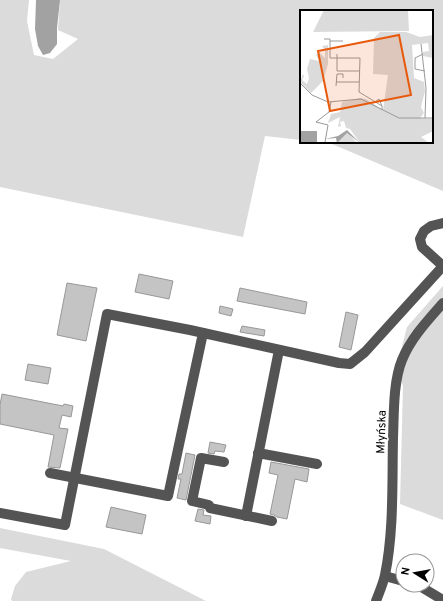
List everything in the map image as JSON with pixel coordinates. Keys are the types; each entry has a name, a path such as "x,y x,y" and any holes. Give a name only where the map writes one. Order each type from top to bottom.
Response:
{"street":[{"path":"0,512 65,525 108,314 339,363 350,364 365,352 443,266 422,247 420,239 424,231 431,226 443,223"},
{"name":"Młyńska","path":"376,601 385,576 391,535 394,410 398,376 402,360 412,341 443,303"},
{"path":"50,473 168,496 203,333"},
{"path":"246,516 279,350"},
{"path":"258,453 317,464"},
{"path":"224,462 202,458 192,501 209,505 210,508 272,521"},
{"path":"385,576 395,579"},
{"path":"431,593 443,600"}],"shaded area":[{"path":"0,0 29,0 27,21 34,55 53,59 78,39 58,30 60,0 443,0 443,191 332,144 323,143 433,143 433,10 300,10 300,140 265,136 243,237 0,187"},
{"path":"36,0 60,0 57,44 50,53 43,55 38,46 35,29"},
{"path":"443,286 443,520 400,504 403,386 396,369 407,327"},
{"path":"0,528 104,549 206,601 12,601 11,599 15,586 26,572 71,561 0,548"}],"building":[{"path":"139,274 173,281 169,299 135,292"},
{"path":"67,283 97,288 86,341 57,335"},
{"path":"240,288 307,302 305,314 237,301"},
{"path":"220,306 233,309 231,316 219,313"},
{"path":"346,312 358,315 351,350 339,347"},
{"path":"242,326 265,330 264,336 240,332"},
{"path":"28,364 51,368 48,384 25,380"},
{"path":"2,394 63,406 64,404 73,406 71,417 62,415 59,428 68,429 60,468 48,467 54,435 0,424 0,405"},
{"path":"210,442 226,445 224,452 215,451 214,454 208,453"},
{"path":"186,453 195,455 186,500 177,498 181,479 178,479 179,474 182,474"},
{"path":"271,462 309,469 307,482 295,479 287,519 270,514 278,475 269,473"},
{"path":"111,507 146,515 142,534 106,527"},
{"path":"198,509 204,510 203,515 211,516 210,524 195,521"}]}
